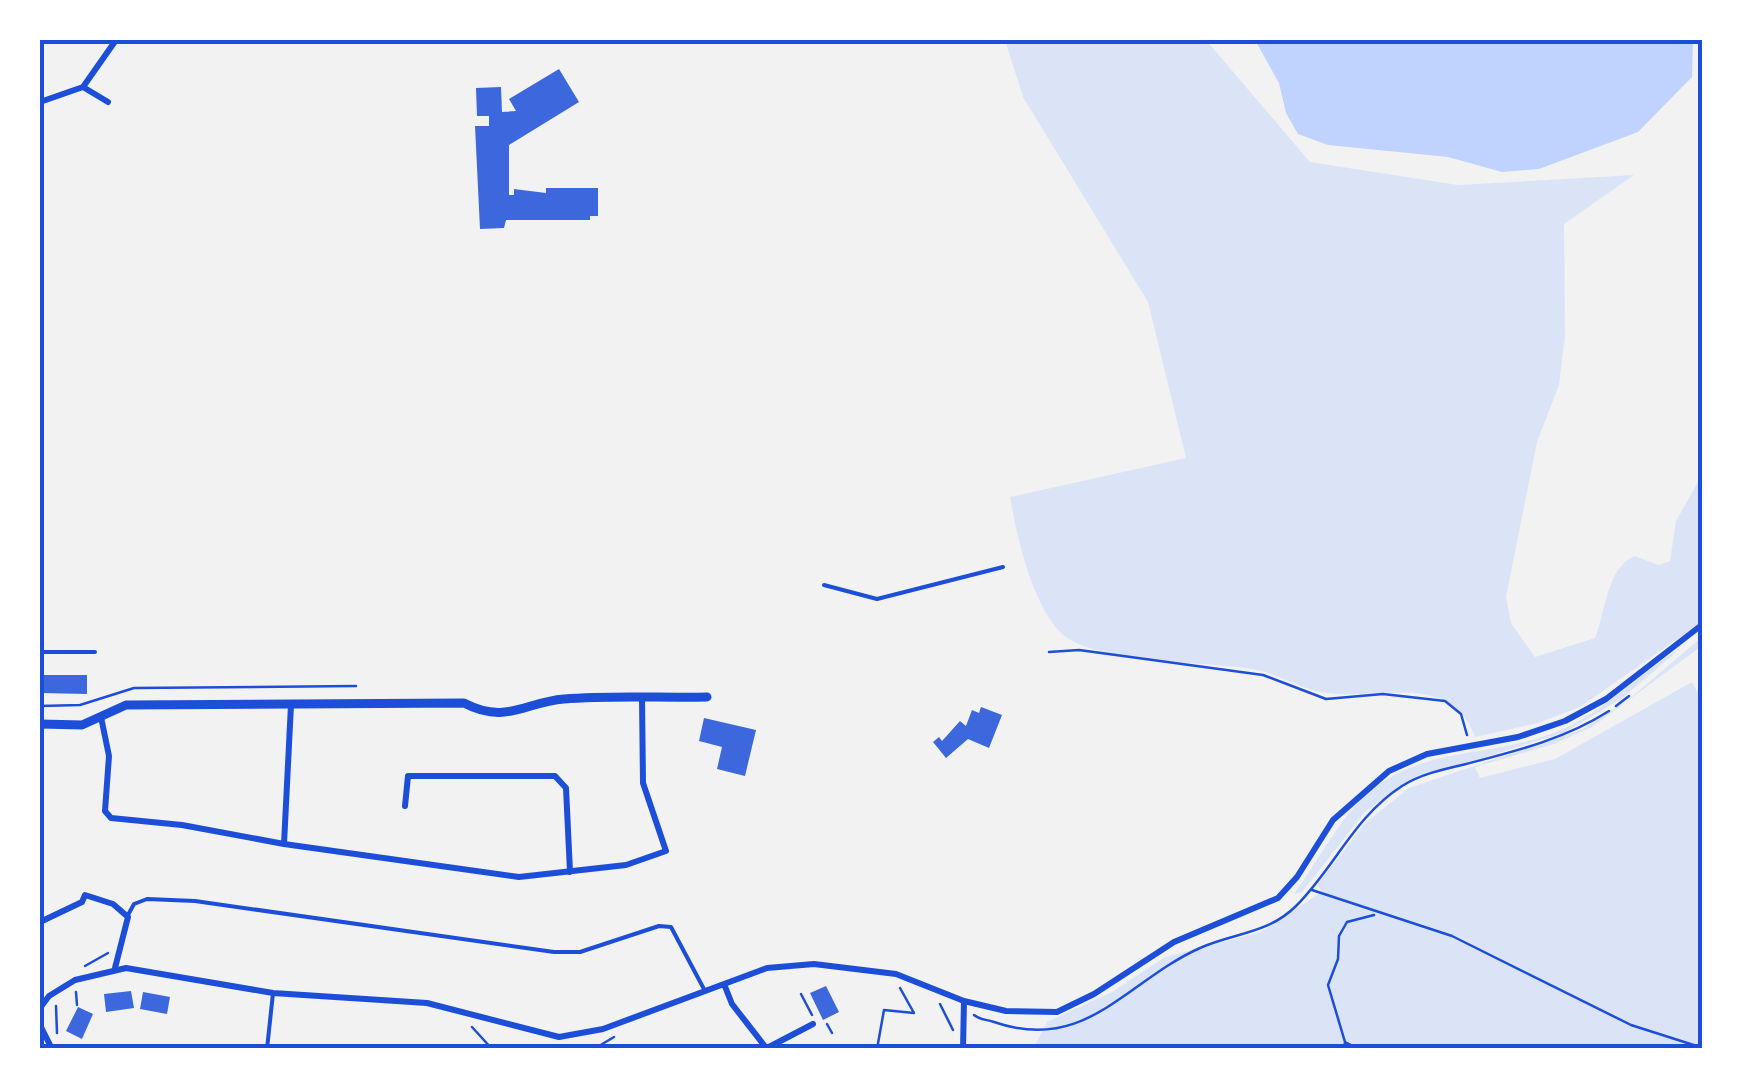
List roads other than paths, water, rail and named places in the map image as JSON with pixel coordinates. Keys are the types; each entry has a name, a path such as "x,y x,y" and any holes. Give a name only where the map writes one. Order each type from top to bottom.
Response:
{"street":[{"path":"40,102 83,87 116,40"},
{"path":"83,87 108,102"},
{"path":"40,1008 70,983 115,968 273,994 427,1004 559,1037 600,1030 777,966 857,966 896,974 964,1001 1029,1014 1074,1005 1174,942 1278,898 1293,883 1333,820 1384,774 1419,757 1538,732 1586,712 1703,624"},
{"path":"101,716 109,745 109,817 182,824 284,844 519,876 626,865 666,850 643,783 642,698"},
{"path":"40,724 82,725 126,705 464,703 482,712 527,711 560,699 707,698"},
{"path":"284,844 291,704"},
{"path":"406,806 408,776 555,776 566,788 570,872"},
{"path":"40,922 82,902 85,895 112,904 128,916 115,968"},
{"path":"724,984 733,1005 767,1048 814,1023"},
{"path":"963,1049 964,1001"},
{"path":"40,1026 56,1047"},
{"path":"558,1049 559,1037"}],"lane":[{"path":"824,586 877,599 1003,567"},
{"path":"40,652 95,652"},
{"path":"128,916 134,904 147,898 196,901 554,952 580,952 659,926 670,927 705,990"},
{"path":"266,1049 273,994"}],"water":[{"path":"1255,40 1693,40 1692,77 1638,132 1539,169 1502,172 1448,157 1328,145 1298,134 1286,113 1279,83"}]}
